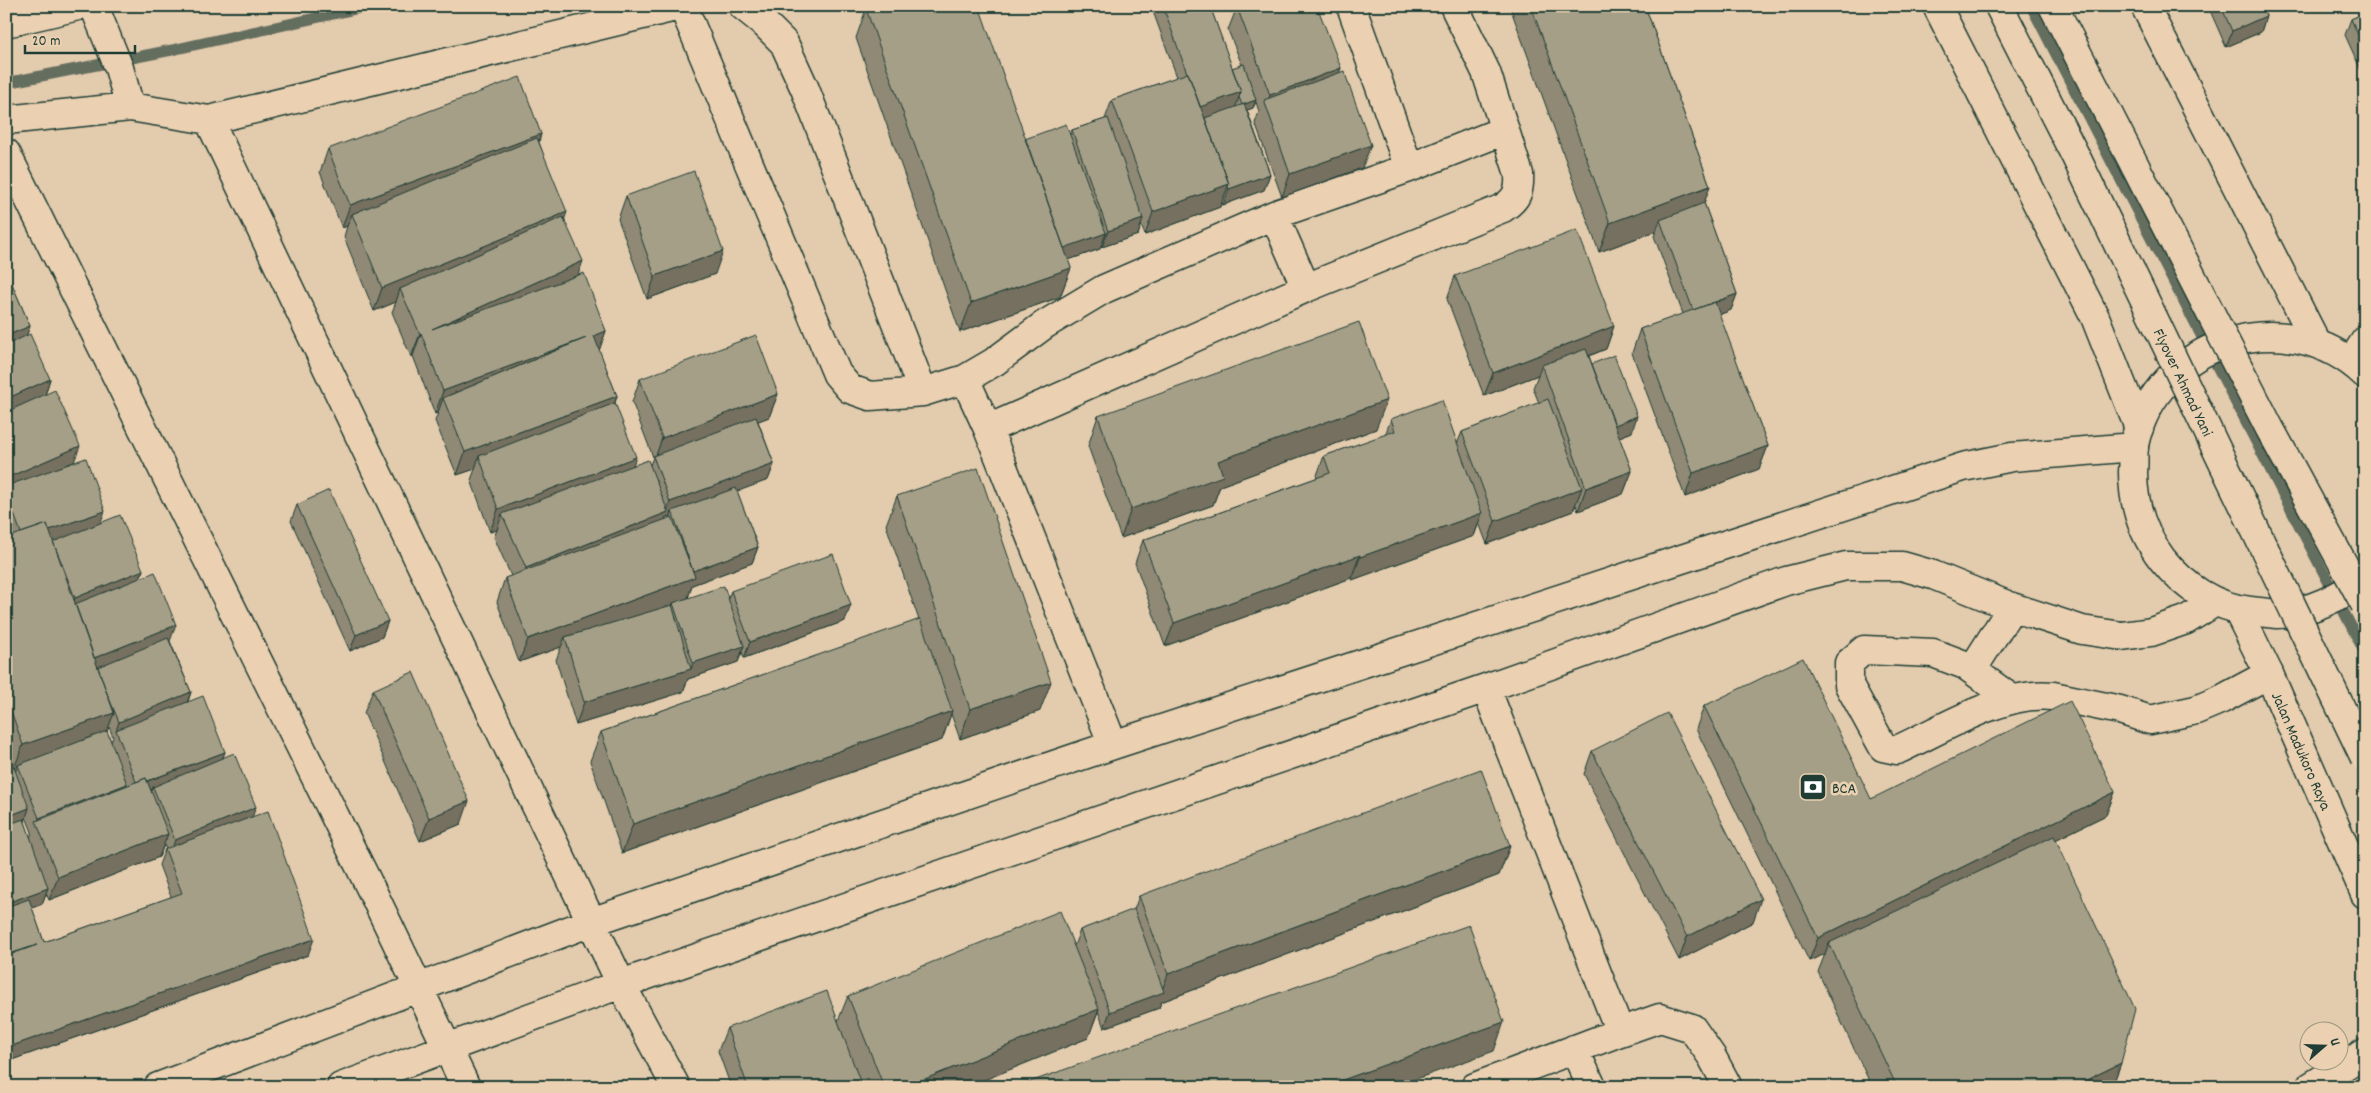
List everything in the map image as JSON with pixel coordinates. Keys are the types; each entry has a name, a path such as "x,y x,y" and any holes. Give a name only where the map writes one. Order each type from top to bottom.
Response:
{"main road":[{"path":"6,120 130,107 209,120 682,6 837,374 850,389 870,396 923,392 965,379 994,362 1044,325 1104,289 1274,215 1409,168 1505,130"},
{"path":"743,6 764,22 784,43 805,89 923,392"},
{"path":"1351,6 1409,168"},
{"path":"988,429 1306,288 1503,208 1514,201 1520,190 1519,174 1486,72 1454,6"},
{"path":"1937,6 2095,317 2137,437"},
{"name":"Flyover Ahmad Yani","path":"2000,6 2076,157 2365,758"},
{"path":"2053,6 2270,429 2362,588 2320,605 2278,614 2226,606 2176,576 2148,540 2133,494 2137,437 2151,401 2169,378 2203,351 2244,337 2280,335 2316,342 2360,359"},
{"path":"2145,6 2316,342"},
{"path":"6,24 90,10 117,64 130,107"},
{"path":"209,120 591,922 621,984 676,1087"},
{"path":"6,152 466,1087"},
{"path":"1274,215 1306,288"},
{"path":"965,379 988,429 1113,745"},
{"path":"158,1087 591,922 1113,745 1963,466 2137,437"},
{"path":"341,1087 621,984 1486,688 1786,581 1846,566 1887,565 1910,568 1933,575 2012,607 2082,630 2122,636 2150,632 2226,606"},
{"name":"Jalan Madukoro Raya","path":"2226,606 2269,674 2365,894"},
{"path":"1972,670 2012,607"},
{"path":"2012,699 1965,665 1933,653 1864,650 1849,663 1849,685 1883,747 1897,750 1985,709 2012,699 2042,695 2053,696 2120,710 2150,720 2196,710 2222,699 2269,674"},
{"path":"1486,688 1620,1032"},
{"path":"1475,1087 1660,1018 1692,1028 1712,1056 1728,1087"},
{"path":"1574,1049 1592,1087"},
{"path":"2310,1087 2365,1053"}],"building":[{"path":"874,6 979,6 1071,268 971,303 866,9"},
{"path":"1163,6 1210,6 1241,92 1200,107"},
{"path":"1317,6 1341,68 1270,95 1237,7"},
{"path":"1531,6 1645,6 1710,186 1610,223"},
{"path":"2221,6 2262,6 2266,16 2232,31"},
{"path":"2365,13 2365,50 2351,19"},
{"path":"1244,64 1256,100 1242,105 1239,97 1241,92 1232,68"},
{"path":"1344,71 1371,145 1290,174 1264,100"},
{"path":"1188,73 1229,184 1153,212 1112,100"},
{"path":"520,77 541,134 350,205 328,149"},
{"path":"1244,104 1270,174 1229,189 1229,184 1205,118"},
{"path":"1108,118 1143,219 1108,231 1072,130"},
{"path":"1066,124 1106,233 1064,248 1025,139"},
{"path":"537,138 567,212 382,288 352,214"},
{"path":"694,171 723,251 655,276 626,196"},
{"path":"1704,203 1737,294 1693,310 1660,220"},
{"path":"563,217 583,261 432,329 584,273 606,331 594,336 617,396 465,452 443,398 586,338 443,391 421,333 400,289"},
{"path":"1577,230 1614,326 1493,373 1455,276"},
{"path":"6,270 30,326 6,336"},
{"path":"1715,302 1768,446 1693,473 1640,329"},
{"path":"1359,322 1387,400 1218,461 1223,476 1131,509 1098,416"},
{"path":"30,334 50,379 6,399 6,345"},
{"path":"756,335 778,394 662,438 640,379"},
{"path":"1586,349 1632,471 1586,488 1542,365"},
{"path":"1614,355 1637,416 1615,425 1592,364"},
{"path":"55,390 80,446 11,476 6,466 6,412"},
{"path":"1548,399 1582,488 1495,521 1462,432"},
{"path":"1442,400 1482,513 1174,623 1143,540 1330,473 1324,456 1395,431 1391,419"},
{"path":"615,403 636,457 498,509 479,456"},
{"path":"756,417 774,464 670,502 653,456"},
{"path":"86,458 105,511 49,530 47,524 21,533 6,492 6,486"},
{"path":"648,460 668,512 526,568 502,514"},
{"path":"978,468 1051,682 970,709 897,496"},
{"path":"736,488 758,547 693,571 672,511"},
{"path":"329,490 388,621 356,635 297,505"},
{"path":"120,515 143,570 75,598 53,542"},
{"path":"672,517 695,577 528,639 505,578"},
{"path":"47,524 114,713 23,745 6,697 6,538"},
{"path":"833,554 851,605 750,642 731,591"},
{"path":"155,572 176,625 94,658 75,604"},
{"path":"724,586 744,646 693,663 673,603"},
{"path":"672,605 691,669 584,702 565,637"},
{"path":"920,619 952,711 633,824 601,732"},
{"path":"168,638 191,692 119,722 98,667"},
{"path":"1803,658 1871,799 2070,701 2115,792 1818,938 1704,706"},
{"path":"413,672 469,801 429,818 373,690"},
{"path":"203,696 225,752 147,781 146,778 136,782 116,730"},
{"path":"1667,713 1761,899 1687,937 1592,751"},
{"path":"107,731 127,784 39,818 18,765"},
{"path":"6,746 29,808 6,817"},
{"path":"234,753 256,807 175,840 153,787"},
{"path":"1481,769 1510,846 1168,974 1139,896"},
{"path":"146,778 168,834 58,877 36,821"},
{"path":"268,811 314,939 6,1048 6,956 37,945 6,955 6,907 29,899 44,942 182,893 165,849"},
{"path":"24,819 48,888 7,903 6,825"},
{"path":"2054,836 2135,1009 2121,1063 2072,1087 1897,1087 1829,943"},
{"path":"1134,909 1164,992 1110,1012 1080,930"},
{"path":"1060,911 1099,1009 905,1087 884,1087 848,996"},
{"path":"1469,925 1504,1022 1323,1087 1016,1087"},
{"path":"827,991 862,1087 748,1087 727,1028"},
{"path":"971,1079 974,1087 950,1087"}],"waterway":[{"path":"6,83 172,50 369,6"},
{"path":"2031,6 2365,653"}],"place":[{"name":"BCA","path":"1813,787"}]}
